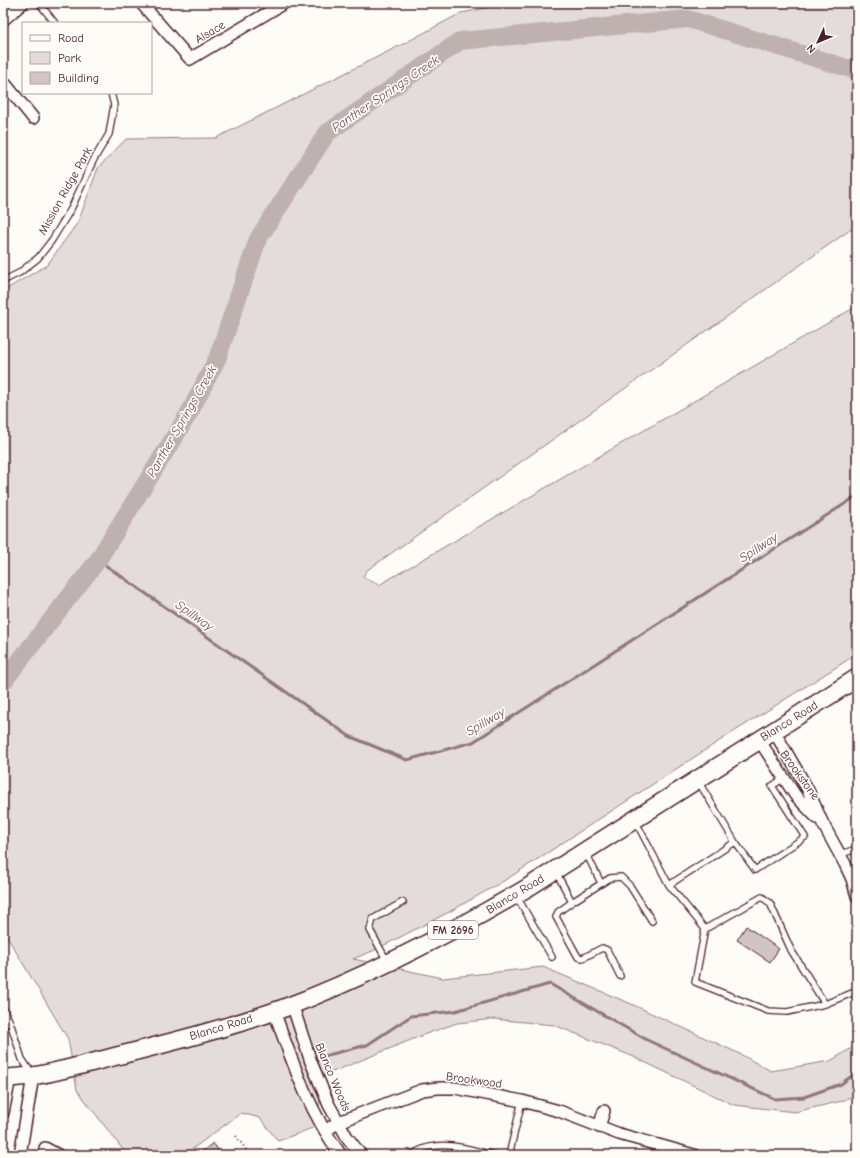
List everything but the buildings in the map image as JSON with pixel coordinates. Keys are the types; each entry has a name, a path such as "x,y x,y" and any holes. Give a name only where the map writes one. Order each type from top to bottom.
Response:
{"main road":[{"name":"Blanco Road","path":"7,1079 33,1076 163,1045 274,1011 388,963 472,920 515,895 857,678"}],"street":[{"path":"3,20 23,3"},
{"name":"Alsace","path":"141,3 190,59 284,3"},
{"path":"3,81 33,118"},
{"name":"Brookstone","path":"767,735 784,778 795,795 823,824"},
{"name":"Brookstone","path":"767,735 807,788 823,824 852,879 857,896"},
{"name":"Blanco Woods","path":"292,1004 311,1062 329,1105 347,1137 361,1155"},
{"path":"274,1011 303,1089 325,1131 341,1155"},
{"path":"20,1155 33,1076"},
{"path":"3,1113 7,1079"},
{"name":"Brookwood","path":"325,1131 339,1122 422,1090 455,1088 560,1110 619,1134 694,1155"},
{"path":"599,1127 604,1111"},
{"path":"45,1148 58,1155"}],"lane":[{"path":"39,3 54,22"},
{"name":"Mission Ridge Park","path":"3,281 19,273 38,258 52,240 71,209 93,161 109,134 114,105 111,94"},
{"path":"697,780 735,842 755,870 805,837 772,786 784,778"},
{"path":"635,819 669,885 705,929 695,982 768,1010 787,1012 825,1004 857,991"},
{"path":"669,885 735,842"},
{"path":"840,854 857,849"},
{"path":"584,851 601,883"},
{"path":"554,870 572,902"},
{"path":"620,976 606,950 602,948 583,958 578,957 556,917 558,912 610,878 621,877 630,886 652,921"},
{"path":"515,895 552,957"},
{"path":"705,929 762,897 770,903 791,950 825,1004"},
{"path":"388,963 370,930 373,919 403,902"},
{"path":"3,1008 10,1022 22,1059 33,1076"},
{"path":"3,1025 10,1022"},
{"path":"509,1155 522,1101"},
{"path":"410,1155 429,1147 445,1145 495,1155"}],"path":[{"path":"236,1136 250,1155"}],"green space":[{"path":"512,3 857,3 857,225 366,571 363,577 379,585 857,306 857,654 713,745 507,879 451,911 375,950 353,959 443,978 543,967 629,1003 738,1053 771,1071 830,1061 857,1045 857,1094 842,1101 795,1112 734,1105 634,1057 554,1025 494,1019 457,1023 423,1035 325,1075 315,1127 278,1141 260,1118 241,1113 184,1155 127,1155 77,1090 68,1039 3,930 3,291 47,265 78,222 98,168 126,139 216,138 405,43 461,13"}],"waterway":[{"name":"Panther Springs Creek","path":"3,682 98,560 188,415 217,359 258,239 327,133 460,41 688,19 857,71"},
{"name":"Spillway","path":"98,560 349,736 407,760 473,742 857,496"},
{"path":"324,1056 367,1045 411,1016 455,1011 550,984 647,1040 775,1099 804,1097 841,1084 857,1072"}]}
